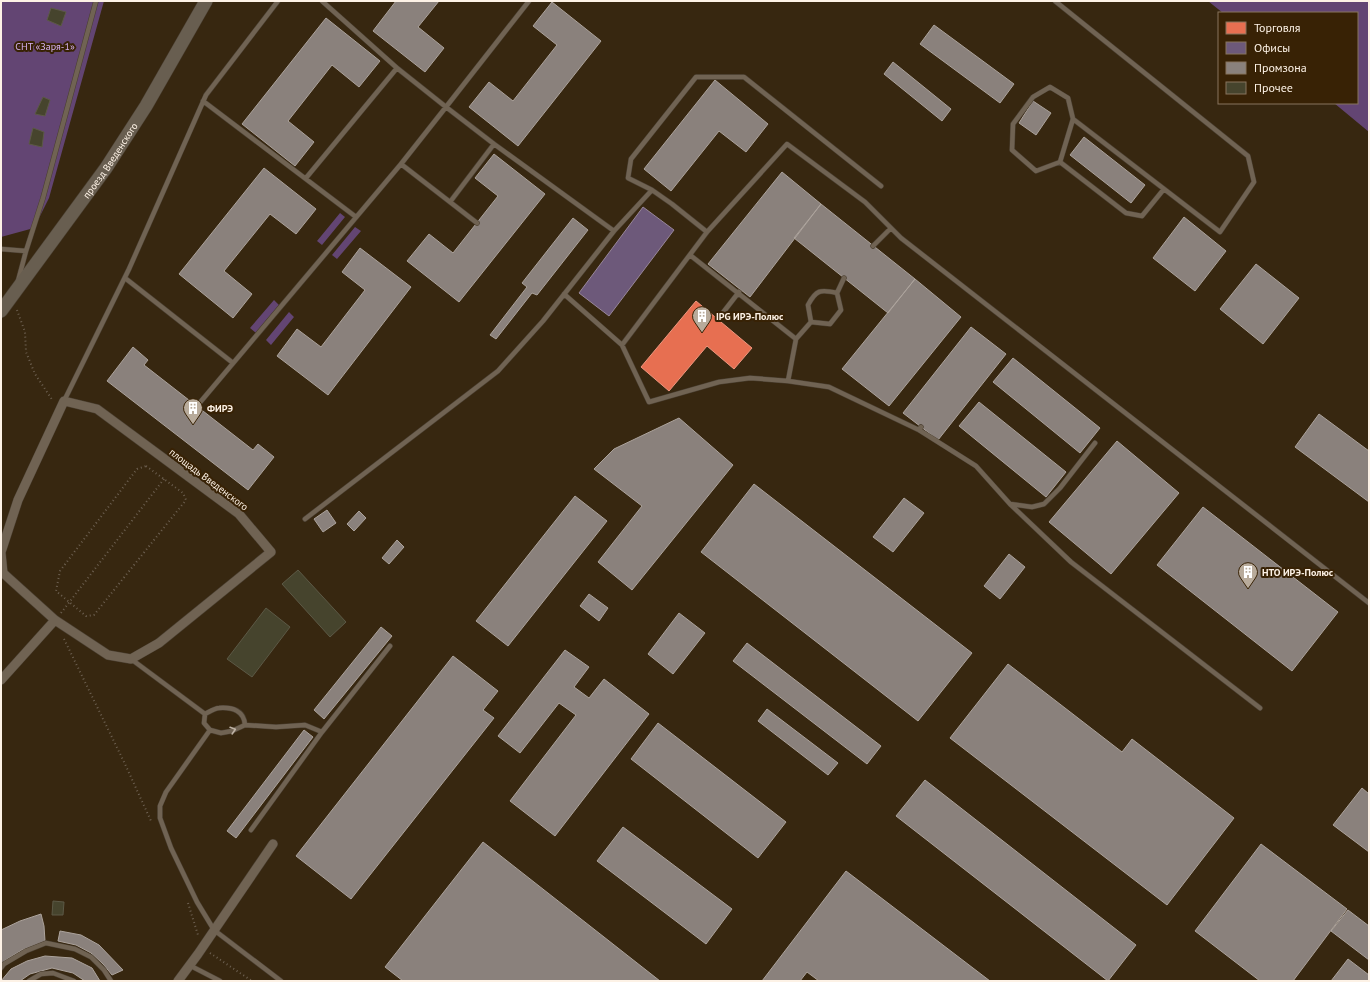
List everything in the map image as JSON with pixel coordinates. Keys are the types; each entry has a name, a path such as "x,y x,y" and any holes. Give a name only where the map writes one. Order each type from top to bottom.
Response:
{"street":[{"name":"проезд Введенского","path":"1,311 106,168 146,106 206,1"},
{"path":"64,401 18,500 1,552 3,573 55,620 108,655 131,659"},
{"name":"площадь Введенского","path":"64,401 97,409 239,514 271,552 159,643 131,659"},
{"path":"1,680 55,620"},
{"path":"178,981 273,844"}],"lane":[{"path":"14,294 43,198 96,1"},
{"path":"64,401 125,278 206,94 278,1"},
{"path":"322,1 397,68 446,107 614,232"},
{"path":"197,406 401,164 529,1"},
{"path":"1055,1 1248,156 1254,182 1220,232 1073,119"},
{"path":"306,178 397,68"},
{"path":"707,232 652,190 628,178 630,159 696,77 744,77 881,186"},
{"path":"1050,87 1068,98 1073,119 1060,162 1036,171 1012,150 1013,124 1033,96 1050,87"},
{"path":"203,101 356,216"},
{"path":"450,202 494,144"},
{"path":"622,345 707,232 787,144 865,202 901,238 1369,603"},
{"path":"1060,162 1126,213 1142,216 1164,189"},
{"path":"401,164 477,223"},
{"path":"305,519 498,371 543,321 614,232 652,190"},
{"path":"873,246 890,228"},
{"path":"1,249 26,251"},
{"path":"690,255 739,292 796,339"},
{"path":"125,278 234,363"},
{"path":"811,322 830,324 841,310 837,293 844,278"},
{"path":"811,322 808,305 813,295 823,290 837,293"},
{"path":"718,319 739,292"},
{"path":"564,294 622,345 649,402 719,382 750,378 788,381 829,387 920,428 976,466 1010,504 1071,562 1260,708"},
{"path":"788,381 796,339 811,322"},
{"path":"1010,504 1032,507 1044,504 1060,488 1095,443"},
{"path":"251,830 322,732 390,646"},
{"path":"131,659 205,714"},
{"path":"205,714 218,708 230,708 240,712 244,718 245,725"},
{"path":"205,714 204,723 210,730 220,733 232,731 245,725 276,727 305,725 322,732"},
{"path":"210,730 166,792 160,806 160,818 174,855 197,902 214,930 281,981"},
{"path":"1,968 4,964 26,951 46,943 75,948 91,957 104,970 111,981"},
{"path":"189,965 220,981"},
{"path":"29,981 41,974 53,973 74,981"}],"path":[{"path":"14,294 17,312 25,332 26,352 35,374 53,402 64,401"},
{"path":"146,466 164,479 184,493 186,500 94,615 86,616 56,591 60,571 137,469 146,466"},
{"path":"152,822 126,764 55,620 164,479"},
{"path":"187,901 202,948 252,981"}],"green space":[{"name":"СНТ «Заря-1»","path":"1,1 104,1 49,198 34,228 1,237"},
{"path":"1208,1 1369,1 1369,132 1335,104 1358,104 1358,12 1222,12"},
{"path":"340,213 345,217 322,245 317,241"},
{"path":"355,227 361,231 337,259 332,255"},
{"path":"274,300 279,305 256,333 250,328"},
{"path":"289,312 294,317 271,345 266,340"}],"building: Торговля":[{"name":"IPG ИРЭ-Полюс","path":"696,301 752,348 734,369 707,346 669,391 641,367"}],"building: Офисы":[{"path":"643,207 674,230 609,316 579,293"}],"building: Промзона":[{"path":"396,1 439,1 418,27 444,48 425,72 373,31"},
{"path":"552,2 601,41 518,146 469,107 489,82 513,101 557,45 533,26"},
{"path":"326,18 380,61 359,87 332,65 288,121 314,142 295,166 242,124"},
{"path":"934,25 1014,84 1000,103 920,44"},
{"path":"893,62 951,109 942,121 884,74"},
{"path":"715,80 768,124 746,152 719,131 671,191 644,169"},
{"path":"1033,101 1051,113 1036,135 1019,123"},
{"path":"1084,137 1145,185 1131,203 1070,155"},
{"path":"494,154 545,194 459,302 407,261 429,234 453,253 498,196 475,178"},
{"path":"264,168 316,209 296,234 270,214 224,271 252,294 233,318 179,274"},
{"path":"782,172 821,204 750,297 708,264"},
{"path":"821,204 915,279 888,313 794,238"},
{"path":"1184,217 1226,251 1195,291 1153,258"},
{"path":"573,218 588,230 537,295 532,293 496,339 490,335 527,287 522,283"},
{"path":"360,248 411,287 328,395 277,356 297,329 321,347 365,290 342,272"},
{"path":"1256,264 1299,298 1263,344 1220,309"},
{"path":"915,279 961,317 889,406 842,369"},
{"path":"971,327 1006,354 938,440 903,413"},
{"name":"ФИРЭ","path":"133,347 148,360 144,365 253,450 258,444 274,457 248,490 107,381"},
{"path":"1013,358 1100,428 1080,453 993,382"},
{"path":"979,402 1066,472 1046,497 959,426"},
{"path":"1319,414 1369,451 1369,502 1295,447"},
{"path":"679,418 733,465 632,590 598,562 642,506 594,469 614,449"},
{"path":"1117,441 1179,493 1111,574 1049,522"},
{"path":"754,484 972,653 918,721 701,552"},
{"path":"575,496 607,521 508,646 476,621"},
{"path":"904,498 924,513 893,552 873,537"},
{"name":"НТО ИРЭ-Полюс","path":"1203,507 1338,612 1292,671 1157,565"},
{"path":"327,510 336,523 323,532 314,519"},
{"path":"359,511 366,518 354,531 347,524"},
{"path":"397,540 404,547 389,564 382,558"},
{"path":"1009,554 1025,567 1000,599 984,586"},
{"path":"589,594 608,608 599,621 580,606"},
{"path":"679,613 705,633 673,674 648,654"},
{"path":"381,627 392,636 324,719 314,710"},
{"path":"747,643 881,746 867,764 733,661"},
{"path":"565,650 589,667 574,687 589,698 604,679 649,714 555,836 510,801 576,715 559,703 520,753 498,736"},
{"path":"453,656 498,691 483,710 494,718 351,899 296,856"},
{"path":"1008,664 1122,752 1132,739 1234,818 1167,905 950,738"},
{"path":"767,709 838,763 828,775 758,721"},
{"path":"658,723 786,822 758,858 631,759"},
{"path":"304,730 313,737 236,838 227,831"},
{"path":"925,780 1136,945 1108,981 896,816"},
{"path":"1362,788 1369,794 1369,852 1333,825"},
{"path":"623,827 732,909 706,944 597,861"},
{"path":"483,842 660,981 403,981 385,967"},
{"path":"1261,844 1347,909 1293,981 1260,981 1195,931"},
{"path":"846,871 990,981 819,981 807,972 800,981 762,981"},
{"path":"1348,910 1369,926 1369,960 1331,931"},
{"path":"41,914 44,926 45,941 22,950 1,964 1,930 20,921"},
{"path":"60,931 81,935 99,945 123,970 112,975 91,953 76,945 58,941"},
{"path":"45,956 72,958 92,968 100,981 85,981 73,973 52,968 30,974 20,981 1,981 11,969 27,961"},
{"path":"1348,959 1369,975 1369,981 1331,981"}],"building: Прочее":[{"path":"51,8 66,12 61,26 47,20"},
{"path":"43,97 50,100 45,116 35,114"},
{"path":"33,128 44,132 42,147 29,144"},
{"path":"298,570 346,622 330,637 282,584"},
{"path":"266,608 290,627 252,677 227,659"},
{"path":"53,901 64,902 63,915 52,915"}],"place":[{"name":"IPG ИРЭ-Полюс","path":"702,333"},
{"name":"ФИРЭ","path":"193,425"},
{"name":"НТО ИРЭ-Полюс","path":"1248,589"}]}
